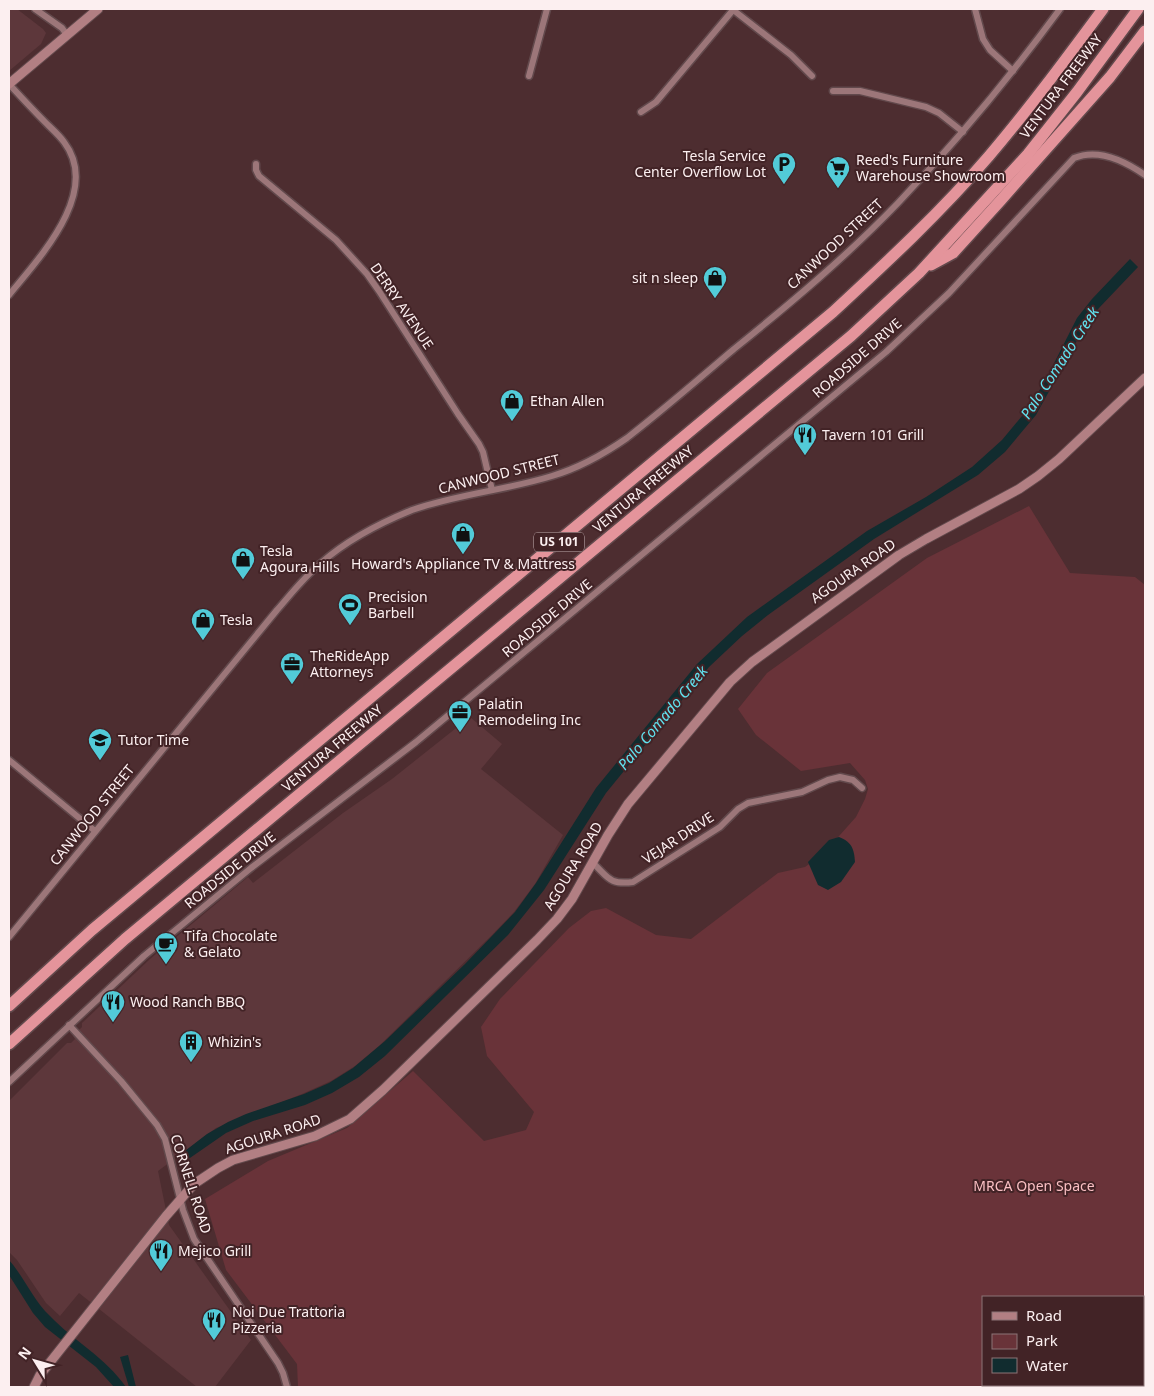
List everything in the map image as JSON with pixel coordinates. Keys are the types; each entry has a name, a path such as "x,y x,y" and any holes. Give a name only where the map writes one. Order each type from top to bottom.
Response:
{"highway":[{"name":"VENTURA FREEWAY","path":"9,1006 92,930 833,312 893,257 988,157 1103,9"},
{"name":"VENTURA FREEWAY","path":"9,1044 125,939 851,336 919,273 1028,154 1138,9"},
{"path":"919,273 953,252 1110,77 1145,31"}],"main road":[{"path":"9,84 98,9"},
{"name":"AGOURA ROAD","path":"26,1387 40,1375 194,1184 218,1168 252,1154 315,1136 350,1119 368,1104 557,919 572,899 628,804 730,682 752,662 899,555 1019,489 1038,476 1059,459 1145,378"},
{"name":"AGOURA ROAD","path":"34,1387 40,1375"}],"street":[{"path":"35,9 62,28 67,35"},
{"path":"529,76 547,9"},
{"path":"975,9 983,39 990,50 1013,72"},
{"name":"CANWOOD STREET","path":"9,937 277,610 320,563 354,539 388,520 434,504 554,475 598,456 627,438 797,297 841,258 896,204 963,132 1013,72 1060,9"},
{"path":"641,112 656,102 733,10 791,55 812,76"},
{"path":"9,84 65,142 72,156 75,187 60,228 40,257 9,295"},
{"path":"833,91 860,91 926,107 939,113 963,132"},
{"name":"ROADSIDE DRIVE","path":"9,1082 144,956 250,868 416,742 886,352 949,293 1074,158 1083,154 1093,153 1132,166 1145,175"},
{"name":"DERRY AVENUE","path":"256,164 259,176 336,240 380,291 448,400 479,444 492,490"},
{"path":"9,760 95,831"},
{"name":"VEJAR DRIVE","path":"592,863 610,880 620,884 633,882 720,827 738,809 748,803 802,792 828,780 840,777 853,780 862,788"},
{"name":"CORNELL ROAD","path":"69,1025 121,1081 158,1125 165,1139 188,1226 197,1244 278,1363 287,1387"}],"shaded area":[{"path":"9,9 17,9 46,33 41,44 9,71"},
{"path":"470,717 502,744 481,769 563,835 535,884 514,912 492,935 379,1046 355,1066 331,1081 302,1094 216,1128 158,1171 169,1225 251,1340 215,1387 197,1387 79,1293 60,1316 46,1303 17,1260 9,1252 9,1101 67,1043 71,1043 75,1039 73,1036 82,1027 82,1023 150,959 248,877 253,883 343,813 392,779"}],"green space":[{"name":"MRCA Open Space","path":"1029,506 1070,573 1135,577 1145,585 1145,1387 298,1387 297,1364 226,1270 205,1199 268,1161 347,1128 413,1071 484,1141 526,1130 534,1112 487,1056 481,1027 500,999 569,928 591,911 606,908 656,935 691,939 778,873 805,867 823,854 856,817 868,789 865,780 850,763 801,771 756,735 738,709 767,673 927,558"}],"water":[{"name":"Palo Comado Creek","path":"1130,259 1138,267 1099,308 1085,326 1036,415 1005,452 978,475 874,539 768,615 709,667 606,793 544,890 508,935 385,1056 359,1077 332,1093 305,1105 253,1121 226,1133 187,1160 181,1154 207,1134 228,1122 329,1083 353,1068 385,1041 465,964 515,912 536,883 596,788 697,664 747,617 867,531 926,497 972,467 1002,440 1027,410 1044,383 1077,318 1092,299"},
{"path":"839,837 852,846 855,862 841,882 828,890 818,885 808,862 829,840"},
{"path":"9,1260 44,1310 109,1367 126,1387 114,1387 96,1367 45,1327 33,1313 9,1275"},
{"path":"128,1355 136,1387 129,1387 120,1357"}],"pier":[{"path":"1083,10 1129,61 1118,74 1071,25"}],"place":[{"name":"Tesla Service Center Overflow Lot","path":"784,185"},
{"name":"Reed's Furniture Warehouse Showroom","path":"838,189"},
{"name":"sit n sleep","path":"715,299"},
{"name":"Ethan Allen","path":"512,422"},
{"name":"Tavern 101 Grill","path":"805,456"},
{"name":"Howard's Appliance TV & Mattress","path":"463,555"},
{"name":"Tesla Agoura Hills","path":"243,580"},
{"name":"Precision Barbell","path":"350,626"},
{"name":"Tesla","path":"203,641"},
{"name":"TheRideApp Attorneys","path":"292,685"},
{"name":"Palatin Remodeling Inc","path":"460,733"},
{"name":"Tutor Time","path":"100,761"},
{"name":"Tifa Chocolate & Gelato","path":"166,965"},
{"name":"Wood Ranch BBQ","path":"113,1023"},
{"name":"Whizin's","path":"191,1063"},
{"name":"Mejico Grill","path":"161,1272"},
{"name":"Noi Due Trattoria Pizzeria","path":"214,1341"}]}
